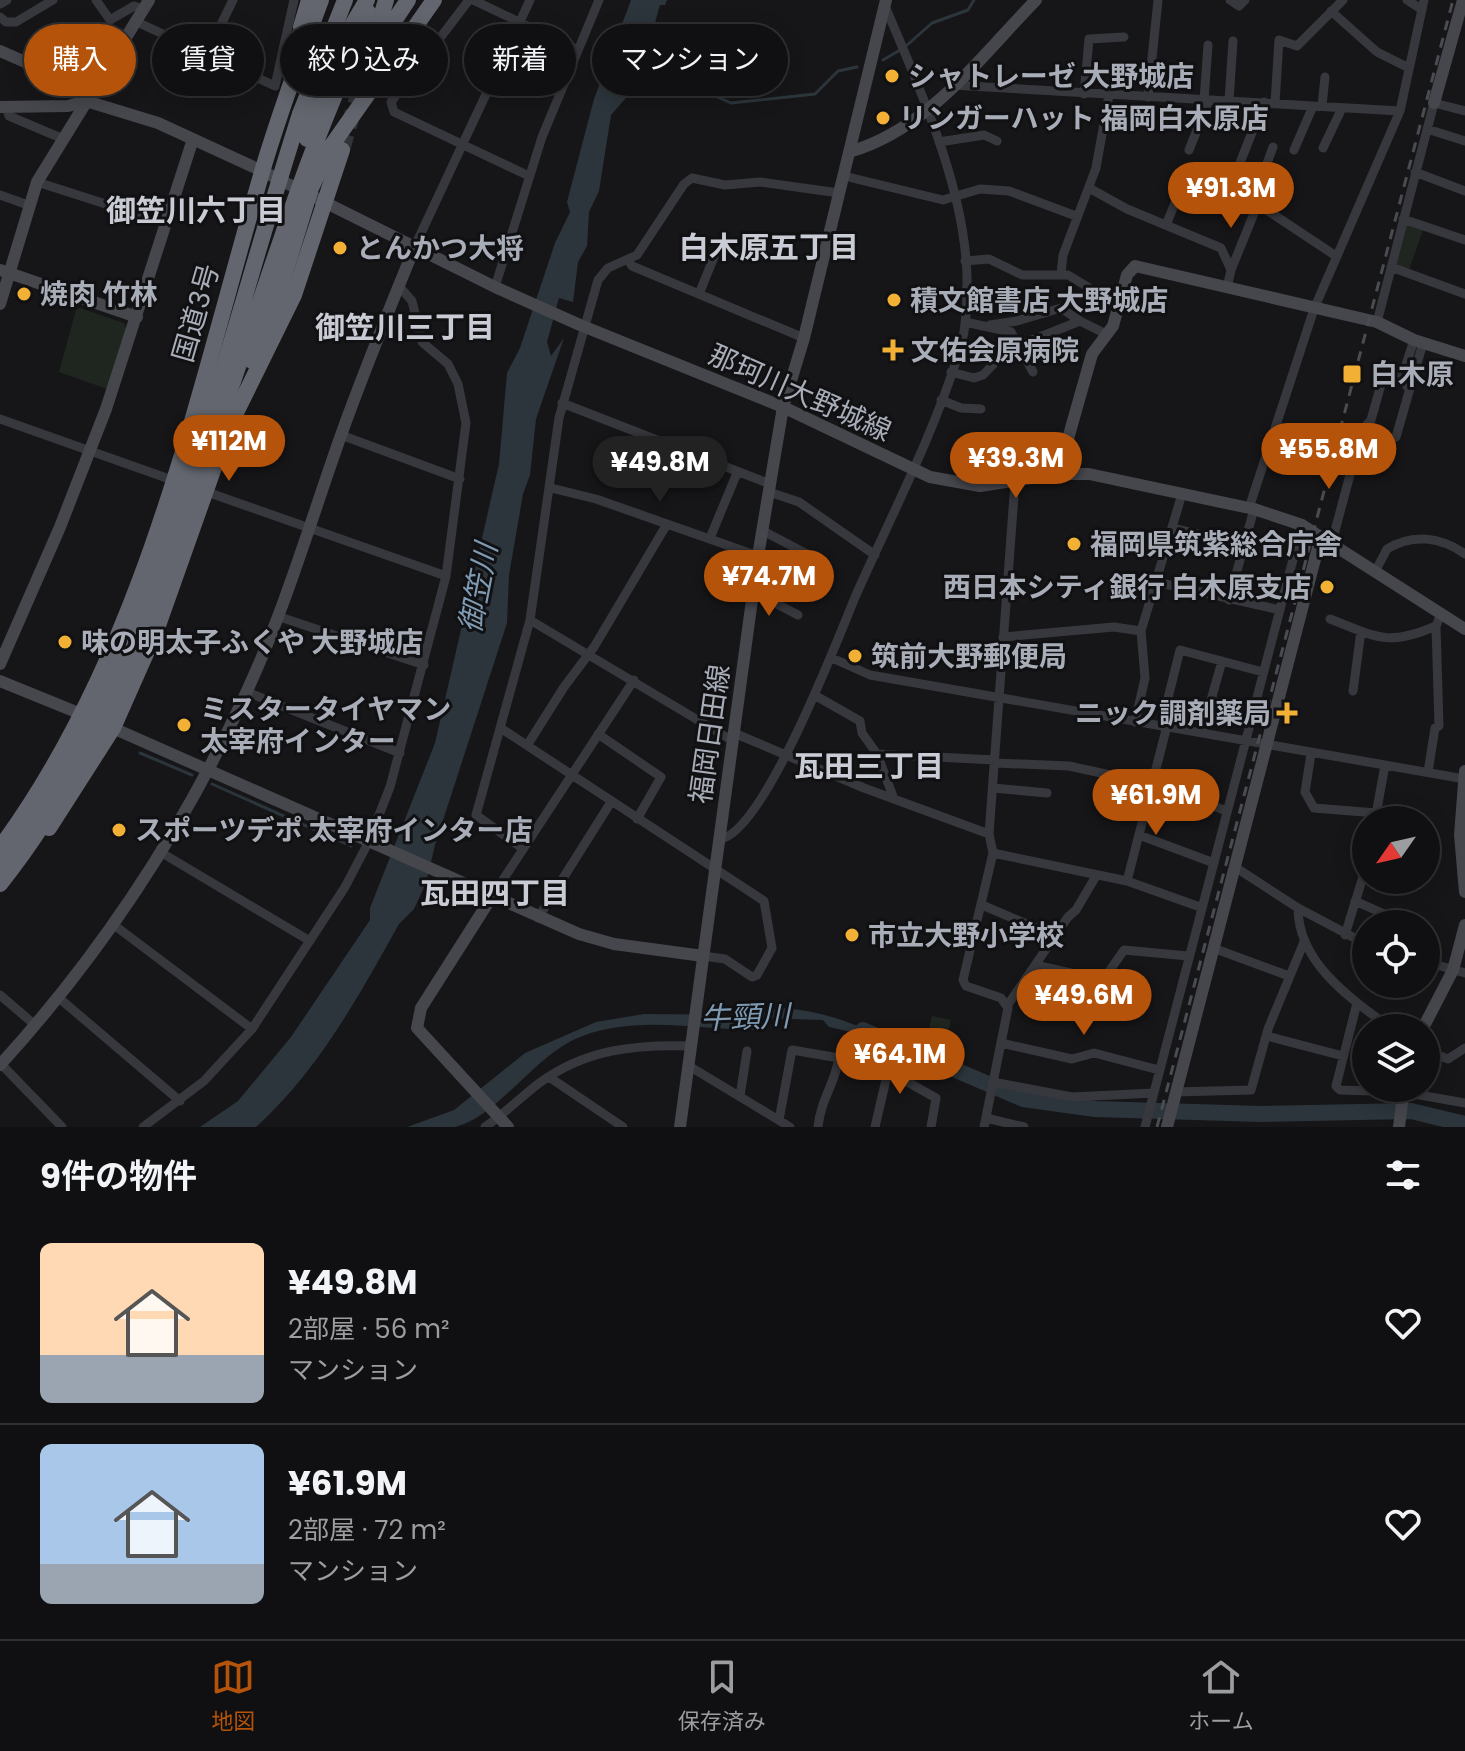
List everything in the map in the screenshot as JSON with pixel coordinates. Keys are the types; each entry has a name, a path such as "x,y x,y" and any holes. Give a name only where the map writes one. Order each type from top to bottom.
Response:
{"highway":[{"path":"273,137 309,0"},
{"name":"国道3号","path":"0,848 23,817 82,715 135,596 175,481 262,171 321,0"},
{"path":"0,863 83,734 141,606 201,433 336,0"},
{"path":"300,114 345,0"},
{"path":"386,0 369,68 408,0"},
{"path":"0,894 66,802 113,728 156,631 272,315 311,188 434,0"},
{"path":"0,884 63,792 94,740 125,676 179,539 311,154 369,4"},
{"path":"227,431 283,321 326,204 337,147"}],"street":[{"path":"0,4 7,0"},
{"path":"0,17 6,22 16,22 53,0"},
{"path":"96,0 110,20 134,6 162,24"},
{"path":"221,24 233,0"},
{"path":"264,81 275,86 294,0"},
{"path":"529,176 394,112 391,102 471,0 578,50"},
{"path":"62,1127 1,1065 59,998 114,925 162,853 247,692 341,435 415,246 530,0"},
{"path":"495,287 529,176 599,0"},
{"path":"849,152 893,137 930,109 1036,0"},
{"path":"1148,97 1158,0"},
{"path":"1230,0 1239,6 1245,0"},
{"path":"1336,256 1256,200 1234,178 1270,103 1279,40 1297,46 1343,0"},
{"path":"1229,600 1251,509 1314,309 1400,111 1423,5 1407,0"},
{"path":"1377,322 1434,103 1460,31 1463,0"},
{"path":"720,839 734,834 785,756 816,696 941,400 965,322 965,261 939,142 930,109 886,3"},
{"name":"福岡日田線","path":"692,1046 758,556 783,407 804,338 886,3"},
{"path":"0,304 3,272 37,182 61,138 143,11"},
{"path":"1331,11 1377,52 1409,68"},
{"path":"1084,94 1089,39 1124,37"},
{"path":"1229,101 1233,41"},
{"path":"1189,150 1206,100 1208,45"},
{"path":"0,51 80,86 86,101"},
{"path":"1294,150 1318,106 1325,77"},
{"path":"952,85 1400,111"},
{"path":"1061,273 1063,255 1089,188 1109,95"},
{"path":"3,106 68,106 86,101"},
{"name":"那珂川大野城線","path":"86,101 158,123 495,287 582,326 783,407 913,470 955,483 980,486 1058,474 1089,474 1251,509 1302,525 1327,539 1376,570 1439,620 1465,629"},
{"path":"1434,103 1465,111"},
{"path":"3,106 9,116 61,138"},
{"path":"1323,148 1342,108"},
{"path":"1427,129 1465,141"},
{"path":"939,142 984,135 997,141"},
{"path":"0,664 90,452 137,317 193,139"},
{"path":"1227,288 1273,147"},
{"path":"1415,172 1465,191"},
{"path":"844,176 943,200 980,189 1009,191 1076,216"},
{"path":"1166,225 1186,176"},
{"path":"522,848 476,815 530,620 562,403 582,326 601,274 637,255 684,184 692,178 725,185 760,182 839,193"},
{"path":"37,182 165,223"},
{"path":"1089,188 1221,248 1231,270"},
{"path":"0,195 28,205"},
{"path":"1403,219 1465,240"},
{"path":"699,294 716,252"},
{"path":"965,261 989,259 1022,275 1061,273 1119,306"},
{"path":"628,260 632,266 804,338"},
{"path":"1058,474 1092,354 1108,335 1127,275 1135,266 1377,322 1418,342 1465,356"},
{"path":"1391,267 1465,294"},
{"path":"3,272 137,317"},
{"path":"143,1127 204,1081 252,1029 310,941 368,843 400,753 446,576 466,423 458,384 448,364 422,342 412,301 399,286"},
{"path":"990,325 1061,308 1108,335"},
{"path":"951,372 974,378 983,375 999,355 1080,321"},
{"path":"965,322 1011,332 1033,372"},
{"path":"1167,1127 1266,745 1327,539 1362,430 1368,423 1382,380 1386,372 1407,366 1418,342"},
{"path":"1358,448 1365,437 1391,441 1398,430 1418,342"},
{"path":"1382,380 1401,379 1409,389"},
{"path":"941,400 961,408 981,409"},
{"path":"562,403 737,473 799,502 875,555"},
{"path":"0,419 307,530 446,576"},
{"path":"1368,423 1382,435 1398,430"},
{"path":"341,435 460,479"},
{"path":"710,538 737,473"},
{"path":"1007,1006 1001,998 964,983 993,853 989,834 1015,482"},
{"path":"551,488 596,499 758,556"},
{"path":"1135,722 1145,678 1141,631 1182,494"},
{"path":"528,744 564,687 589,655 667,524"},
{"path":"1145,1127 1302,525"},
{"path":"1172,528 1244,545"},
{"path":"763,531 807,554"},
{"path":"1376,570 1387,549 1426,537 1465,554"},
{"path":"1156,582 1280,610"},
{"path":"754,592 798,615"},
{"path":"277,616 424,665"},
{"path":"1330,619 1386,640 1408,638 1439,620"},
{"path":"530,620 734,737 989,834"},
{"path":"1428,772 1435,728 1439,726 1439,620"},
{"path":"1003,637 1114,627 1141,631"},
{"path":"1353,691 1361,631"},
{"path":"1127,881 1152,784 1180,650 1263,672"},
{"path":"832,658 870,675 1202,732 1311,754 1465,776 1460,835 1465,892"},
{"path":"1202,732 1222,661"},
{"path":"500,1119 422,1036 417,1028 417,1017 522,848 634,680"},
{"path":"0,681 113,728 538,918 614,944 725,959 752,977 772,948 764,901 502,729"},
{"path":"247,692 400,753"},
{"path":"816,696 860,721 862,733 877,754 894,799"},
{"path":"598,734 661,777 637,819"},
{"path":"877,754 1069,766 1152,784 1227,811"},
{"path":"1311,754 1305,792 1314,808 1352,813"},
{"path":"1378,806 1385,765"},
{"path":"993,788 1047,793"},
{"path":"538,918 611,802"},
{"path":"1139,835 1214,863"},
{"path":"162,853 310,941"},
{"path":"993,853 1127,881 1200,907"},
{"path":"1235,867 1352,938"},
{"path":"1024,1127 986,1120 1007,1006 1076,910 1096,876"},
{"path":"1345,935 1357,894"},
{"path":"1355,901 1375,910"},
{"path":"982,905 1055,936"},
{"path":"1298,908 1304,942 1357,1003 1372,1014"},
{"path":"114,925 252,1029"},
{"path":"1432,1014 1459,971 1465,925"},
{"path":"1175,1092 1251,1090 1267,1036 1304,942"},
{"path":"1213,948 1289,976"},
{"path":"1035,965 1093,978 1108,973 1124,950 1188,956"},
{"path":"0,995 35,1025"},
{"path":"59,998 180,1101"},
{"path":"1352,1090 1340,1090 1336,1086 1357,1003"},
{"path":"1267,1036 1343,1056"},
{"path":"1001,1043 1072,1059 1094,1053 1159,1070"},
{"path":"485,1127 500,1119 549,1077 579,1059 632,1046 692,1046 680,1127"},
{"path":"1440,1056 1448,1059 1465,1048"},
{"path":"779,1120 792,1050 839,1058 836,1073 821,1102 818,1127"},
{"path":"740,1096 747,1051"},
{"path":"689,1066 790,1127"},
{"path":"875,1127 888,1071 936,1098 931,1127"},
{"path":"549,1077 623,1127"},
{"path":"993,1082 1072,1097 1154,1093"},
{"path":"1440,1099 1465,1103"},
{"path":"1399,1127 1402,1102"}],"shaded area":[{"path":"1406,224 1423,230 1409,270 1396,266"},
{"path":"80,308 124,323 127,330 107,389 59,372 76,310"},
{"path":"932,1016 951,1020 944,1051 925,1047"}],"water":[{"path":"631,0 667,0 665,5 660,5 654,24 622,24"},
{"name":"御笠川","path":"595,96 628,96 611,115 599,191 589,212 587,246 578,262 573,302 559,298 547,342 551,356 564,338 536,419 530,475 523,494 509,575 507,623 435,845 426,883 414,909 399,924 336,1032 278,1105 256,1127 200,1127 238,1101 291,1037 370,920 370,908 435,743 499,464 507,373 520,348 555,243 570,212 567,202"},
{"path":"781,1008 835,1018 886,1040 829,1027 823,1020 761,1018 753,1030 662,1025 616,1027 594,1032 558,1049 500,1100 470,1121 455,1127 407,1127 454,1110 525,1053 596,1022 644,1014 752,1015"}],"waterway":[{"path":"906,46 932,23 968,10 974,0"},
{"path":"883,60 900,50"},
{"path":"715,96 731,103 815,94 838,71 857,67"},
{"path":"140,753 192,775"},
{"path":"212,784 351,846"},
{"name":"牛頸川","path":"863,1030 1023,1099 1095,1109 1261,1114 1411,1111 1465,1124"}],"tunnel":[{"path":"342,150 358,96"}],"railway":[{"path":"1157,1127 1453,0"}],"place":[{"name":"シャトレーゼ 大野城店","path":"892,76"},
{"name":"リンガーハット 福岡白木原店","path":"883,118"},
{"name":"とんかつ大将","path":"340,248"},
{"name":"焼肉 竹林","path":"24,294"},
{"name":"積文館書店 大野城店","path":"894,300"},
{"name":"文佑会原病院","path":"893,350"},
{"name":"白木原","path":"1352,374"},
{"name":"福岡県筑紫総合庁舎","path":"1074,544"},
{"name":"西日本シティ銀行 白木原支店","path":"1327,587"},
{"name":"味の明太子ふくや 大野城店","path":"65,642"},
{"name":"筑前大野郵便局","path":"855,656"},
{"name":"ニック調剤薬局","path":"1287,713"},
{"name":"ミスタータイヤマン 太宰府インター","path":"184,725"},
{"name":"スポーツデポ 太宰府インター店","path":"119,830"},
{"name":"市立大野小学校","path":"852,935"}],"district":[{"name":"御笠川六丁目","path":"196,210"},
{"name":"白木原五丁目","path":"769,247"},
{"name":"御笠川三丁目","path":"405,327"},
{"name":"瓦田三丁目","path":"869,766"},
{"name":"瓦田四丁目","path":"495,893"}]}
